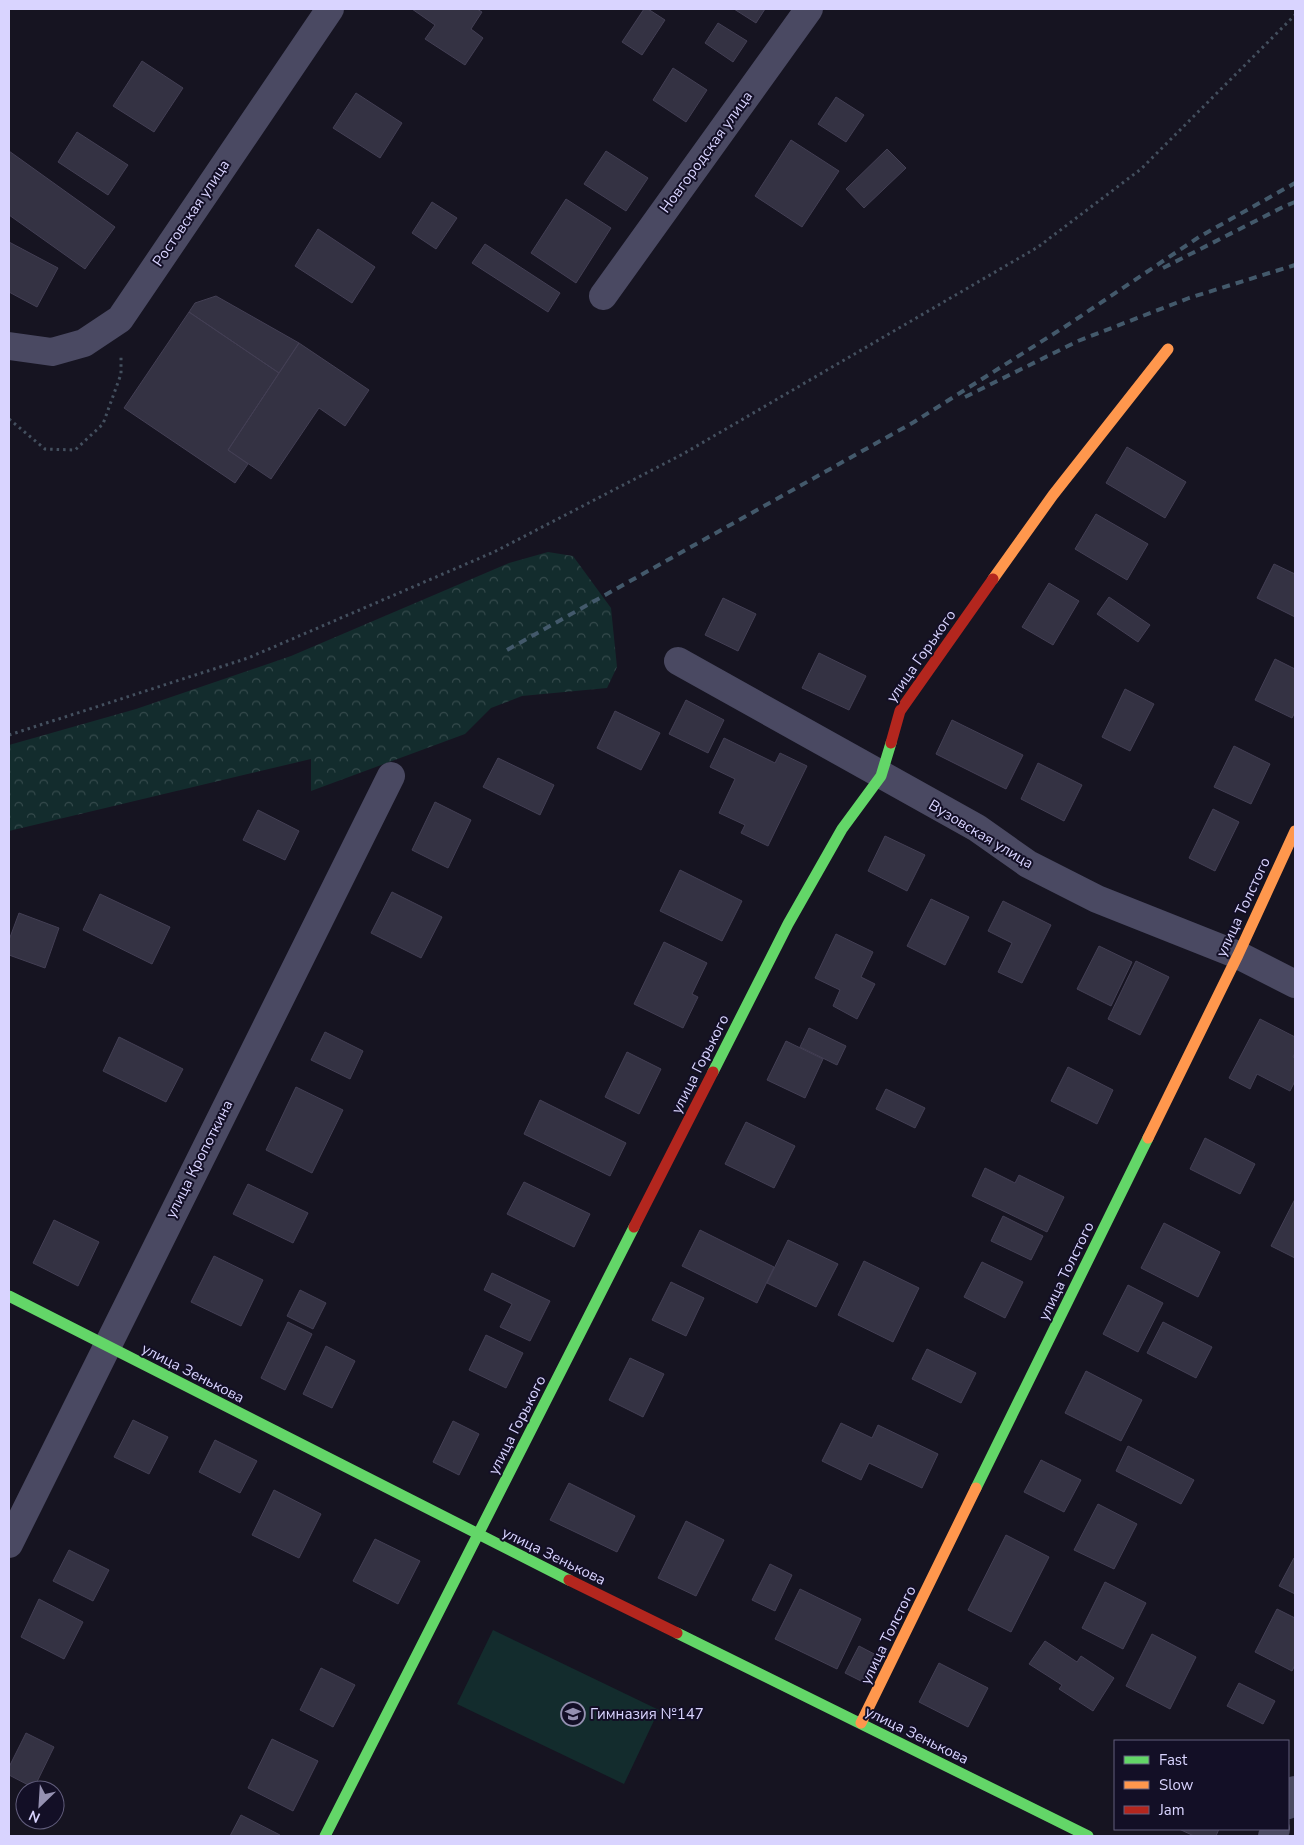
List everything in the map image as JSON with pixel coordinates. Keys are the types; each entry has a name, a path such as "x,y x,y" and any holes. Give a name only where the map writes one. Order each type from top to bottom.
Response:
{"street":[{"name":"Ростовская улица","path":"9,346 52,352 84,343 120,319 330,9"},
{"name":"Новгородская улица","path":"603,296 809,9"},
{"name":"улица Горького","path":"326,1836 788,924 842,829 881,776 900,711 1053,495 1168,349"},
{"name":"Вузовская улица","path":"678,661 977,828 1028,864 1097,900 1238,955 1295,984"},
{"name":"улица Кропоткина","path":"9,1544 391,776"},
{"name":"улица Толстого","path":"861,1723 1238,955 1295,831"},
{"name":"улица Зенькова","path":"9,1296 478,1535 1088,1836"},
{"path":"1289,1803 1295,1790"}],"path":[{"path":"9,735 248,658 494,552 683,454 1038,247 1141,169 1295,15"},
{"path":"9,419 45,449 75,450 103,424 121,374 120,319"}],"green space":[{"path":"548,552 573,556 611,608 617,667 607,688 522,696 491,708 465,734 311,791 311,759 9,831 9,745 136,709 291,656 509,563"},
{"path":"493,1630 659,1710 624,1784 457,1704"}],"building":[{"path":"412,9 477,9 482,12 471,29 483,38 465,65 425,39 435,25"},
{"path":"644,9 648,9 665,20 642,55 622,42"},
{"path":"734,9 765,9 756,23"},
{"path":"718,23 747,41 733,62 705,43"},
{"path":"142,61 183,88 154,132 113,106"},
{"path":"673,68 707,90 686,122 653,100"},
{"path":"356,93 402,123 380,158 333,128"},
{"path":"836,97 864,115 846,142 818,124"},
{"path":"77,132 128,165 108,195 58,162"},
{"path":"791,140 839,171 802,227 755,196"},
{"path":"887,149 906,168 864,208 846,189"},
{"path":"9,151 115,227 85,269 9,215"},
{"path":"606,151 648,178 626,211 584,184"},
{"path":"566,199 611,228 576,283 531,253"},
{"path":"432,202 457,218 436,249 412,233"},
{"path":"318,229 375,267 352,303 295,266"},
{"path":"9,242 58,268 37,307 9,292"},
{"path":"485,244 560,293 548,312 472,263"},
{"path":"216,296 299,343 279,373 189,312 195,303"},
{"path":"189,312 279,373 228,450 248,464 235,483 124,408"},
{"path":"299,343 369,390 345,426 319,408 271,479 228,450"},
{"path":"1127,447 1186,482 1165,518 1106,483"},
{"path":"1096,514 1148,544 1127,580 1075,549"},
{"path":"1274,564 1295,574 1295,617 1257,598"},
{"path":"1049,583 1079,601 1053,645 1022,627"},
{"path":"1109,597 1150,625 1138,642 1097,614"},
{"path":"723,598 756,614 738,651 705,635"},
{"path":"819,653 866,676 849,710 802,688"},
{"path":"1275,659 1295,669 1295,712 1292,718 1255,700"},
{"path":"1125,689 1154,704 1130,751 1102,737"},
{"path":"686,700 724,720 708,753 669,734"},
{"path":"615,711 660,733 641,770 597,748"},
{"path":"952,720 1023,755 1006,789 936,754"},
{"path":"724,738 775,763 780,753 807,766 768,846 741,833 745,825 719,813 735,779 710,767"},
{"path":"1234,746 1270,764 1251,804 1214,787"},
{"path":"498,758 554,785 540,815 483,787"},
{"path":"1038,763 1082,785 1064,821 1021,799"},
{"path":"435,802 471,820 448,868 412,850"},
{"path":"1213,809 1239,822 1215,871 1189,858"},
{"path":"258,810 299,831 285,860 243,840"},
{"path":"885,836 925,855 907,891 868,871"},
{"path":"680,870 742,901 722,941 660,911"},
{"path":"392,892 442,917 421,958 371,933"},
{"path":"100,894 170,927 152,964 83,930"},
{"path":"931,899 969,917 945,965 907,946"},
{"path":"1003,901 1051,925 1022,983 998,972 1012,943 988,931"},
{"path":"19,913 59,928 45,968 9,955 9,940"},
{"path":"836,934 873,952 861,977 875,984 857,1019 833,1006 840,990 815,978"},
{"path":"664,942 707,963 692,994 698,997 683,1028 634,1004"},
{"path":"1099,946 1132,962 1111,1006 1077,989"},
{"path":"1136,961 1169,977 1140,1035 1108,1019"},
{"path":"1260,1019 1295,1037 1295,1053 1293,1057 1295,1058 1295,1081 1290,1091 1257,1074 1250,1089 1229,1078"},
{"path":"809,1028 846,1046 837,1065 800,1047"},
{"path":"325,1032 363,1051 350,1079 311,1060"},
{"path":"119,1037 183,1069 166,1102 103,1071"},
{"path":"786,1041 823,1059 805,1098 767,1080"},
{"path":"627,1052 661,1069 639,1114 605,1097"},
{"path":"1068,1067 1113,1090 1097,1124 1051,1101"},
{"path":"296,1087 343,1110 312,1173 266,1150"},
{"path":"886,1089 925,1108 915,1128 876,1109"},
{"path":"540,1100 626,1143 610,1176 524,1134"},
{"path":"746,1122 795,1146 774,1188 725,1164"},
{"path":"1205,1138 1255,1164 1240,1194 1190,1169"},
{"path":"985,1168 1015,1183 1019,1175 1064,1197 1047,1232 972,1196"},
{"path":"524,1182 590,1214 574,1247 507,1214"},
{"path":"248,1184 308,1213 293,1243 233,1214"},
{"path":"1295,1199 1295,1258 1271,1246"},
{"path":"1003,1216 1043,1236 1031,1260 991,1241"},
{"path":"54,1220 99,1242 78,1286 33,1263"},
{"path":"1164,1223 1220,1252 1198,1297 1141,1268"},
{"path":"700,1230 774,1267 757,1303 682,1266"},
{"path":"788,1240 838,1264 816,1307 767,1283"},
{"path":"214,1256 263,1280 241,1326 191,1302"},
{"path":"864,1261 919,1288 893,1342 838,1315"},
{"path":"982,1262 1023,1282 1005,1318 964,1297"},
{"path":"492,1273 550,1301 530,1341 500,1327 512,1304 484,1290"},
{"path":"671,1282 704,1298 686,1336 652,1320"},
{"path":"1128,1285 1163,1303 1138,1352 1103,1334"},
{"path":"300,1290 326,1303 313,1329 287,1316"},
{"path":"288,1322 312,1334 285,1390 261,1378"},
{"path":"1163,1322 1212,1347 1196,1378 1147,1353"},
{"path":"486,1335 523,1353 506,1388 469,1370"},
{"path":"326,1346 355,1361 332,1408 303,1394"},
{"path":"927,1349 976,1373 961,1403 912,1379"},
{"path":"630,1358 664,1374 643,1417 609,1400"},
{"path":"1086,1371 1142,1400 1121,1441 1065,1413"},
{"path":"133,1420 168,1437 149,1474 114,1457"},
{"path":"453,1421 479,1434 459,1475 433,1462"},
{"path":"841,1423 872,1438 878,1425 938,1454 922,1488 869,1463 861,1480 822,1461"},
{"path":"215,1440 257,1461 240,1493 199,1472"},
{"path":"1128,1446 1194,1480 1181,1504 1116,1471"},
{"path":"1041,1460 1081,1480 1064,1512 1024,1492"},
{"path":"569,1483 635,1516 617,1552 550,1520"},
{"path":"274,1490 321,1514 299,1558 252,1535"},
{"path":"1098,1504 1137,1524 1114,1569 1074,1550"},
{"path":"686,1521 724,1540 696,1596 658,1578"},
{"path":"1006,1535 1049,1557 1011,1632 968,1610"},
{"path":"375,1539 420,1561 398,1604 353,1581"},
{"path":"69,1550 109,1570 93,1601 53,1581"},
{"path":"1295,1559 1295,1594 1279,1586"},
{"path":"770,1564 792,1575 775,1611 752,1600"},
{"path":"1105,1582 1146,1603 1123,1649 1082,1628"},
{"path":"800,1589 861,1619 837,1669 775,1639"},
{"path":"39,1599 83,1622 64,1659 21,1637"},
{"path":"1277,1609 1295,1618 1295,1665 1292,1671 1255,1652"},
{"path":"1152,1634 1196,1657 1170,1709 1126,1686"},
{"path":"1045,1641 1077,1662 1081,1656 1114,1678 1093,1711 1059,1689 1062,1685 1029,1664"},
{"path":"859,1646 880,1657 867,1684 845,1673"},
{"path":"939,1663 988,1688 968,1727 919,1702"},
{"path":"321,1668 355,1685 333,1727 300,1710"},
{"path":"1239,1683 1275,1701 1263,1724 1227,1706"},
{"path":"26,1733 54,1747 38,1780 19,1780 9,1775 9,1767"},
{"path":"272,1739 318,1761 293,1811 248,1788"},
{"path":"241,1815 280,1835 230,1836"},
{"path":"1181,1830 1219,1830 1216,1836 1194,1836"}],"railway":[{"path":"507,650 914,422 1066,326 1199,237 1295,183"},
{"path":"1163,268 1295,202"},
{"path":"965,397 1078,341 1189,298 1295,265"}],"traffic: fast":[{"path":"713,1072 788,924 842,829 881,776 891,743"},
{"path":"976,1488 1148,1138"},
{"path":"325,1836 634,1227"},
{"path":"9,1296 569,1580"},
{"path":"677,1633 1088,1836"}],"traffic: slow":[{"path":"993,579 1053,495 1168,349"},
{"path":"1148,1138 1238,955 1295,831"},
{"path":"861,1723 976,1488"}],"traffic: jam":[{"path":"891,743 900,711 993,579"},
{"path":"634,1227 713,1072"},
{"path":"569,1580 677,1633"}],"place":[{"name":"Гимназия №147","path":"573,1714"}]}
